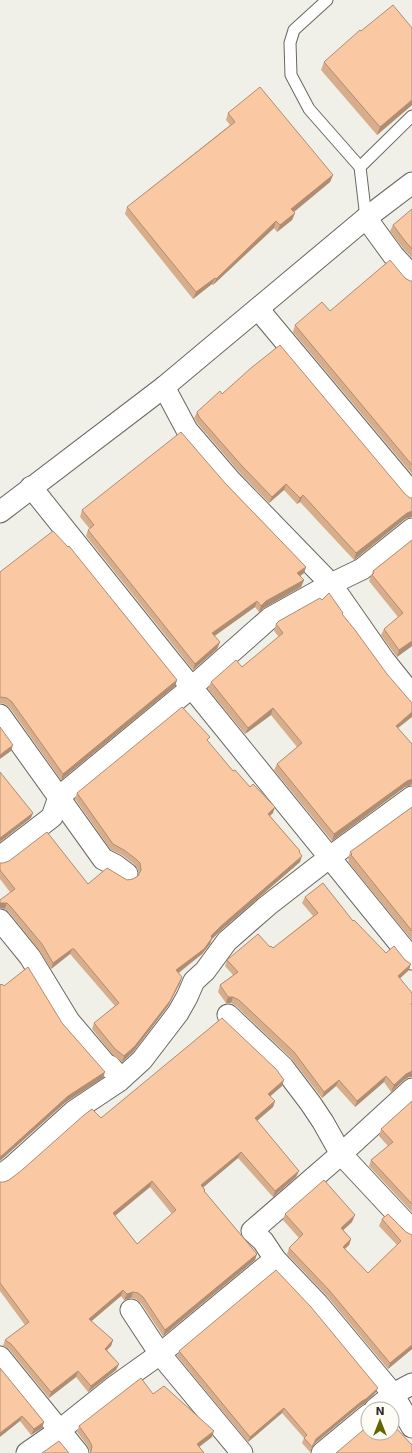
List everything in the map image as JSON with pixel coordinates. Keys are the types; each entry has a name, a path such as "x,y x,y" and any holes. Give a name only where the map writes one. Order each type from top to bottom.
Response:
{"street":[{"path":"0,512 164,387 366,218 412,183"},
{"path":"366,218 393,255 412,276"},
{"path":"258,309 412,493"},
{"path":"164,387 187,430 231,481 331,584 384,660 412,695"},
{"path":"31,487 412,959"},
{"path":"0,857 52,817 59,796 192,688 270,618 331,584 362,569 412,529"},
{"path":"0,715 103,859 115,865 127,874"},
{"path":"0,1176 74,1111 119,1081 142,1060 178,1013 194,981 205,971 227,941 267,906 330,857 412,797"},
{"path":"0,920 30,957 69,1021 108,1067 110,1066 116,1073"},
{"path":"228,1015 283,1067 323,1122 341,1154 412,1230"},
{"path":"412,1089 341,1154 252,1231 263,1241 276,1259 318,1304 393,1394 412,1427"},
{"path":"27,1453 60,1430 115,1386 160,1354 276,1259"},
{"path":"131,1310 160,1354 242,1453"},
{"path":"0,1357 78,1453"},
{"path":"385,1401 393,1394 412,1384"},
{"path":"322,1453 360,1422"}],"lane":[{"path":"327,0 294,30 290,43 291,75 309,109 360,167 366,218"},
{"path":"360,167 412,116"}],"building":[{"path":"393,5 412,28 412,100 380,127 324,62 360,30 361,31"},
{"path":"260,87 333,175 291,209 295,213 280,225 276,221 216,279 215,278 196,292 127,207 235,122 228,113"},
{"path":"412,209 412,249 393,225"},
{"path":"390,260 405,278 412,281 412,465 295,325 322,302 330,311"},
{"path":"280,345 405,494 412,498 412,511 407,513 356,553 303,495 300,498 286,484 272,497 242,466 199,417 197,412 220,391 222,394"},
{"path":"181,432 225,483 306,567 297,573 304,580 266,601 261,606 257,601 212,633 220,642 195,664 88,530 94,525 82,510"},
{"path":"53,531 68,547 69,546 177,680 63,774 12,702 7,698 0,698 0,572"},
{"path":"412,540 412,641 399,650 384,629 403,613 372,575 374,573 373,571"},
{"path":"329,593 343,613 342,614 387,674 412,703 412,712 396,726 412,744 412,779 407,781 334,834 277,764 302,743 273,708 248,728 211,682 236,660 242,667 283,633 276,624 279,621 320,598 322,600"},
{"path":"182,707 210,737 207,740 233,771 235,770 250,787 253,784 275,807 268,814 300,851 299,852 302,856 221,926 211,936 212,938 204,949 176,970 182,977 170,1001 135,1046 124,1056 115,1049 94,1023 119,1003 74,949 53,963 42,944 11,907 7,903 0,903 0,900 15,889 0,870 0,863 9,861 47,832 88,884 107,868 127,880 138,876 141,870 140,863 124,850 113,844 77,793"},
{"path":"0,727 13,745 0,755"},
{"path":"0,772 33,813 0,838"},
{"path":"412,807 412,931 350,852"},
{"path":"323,883 353,921 354,920 386,953 394,946 405,960 411,964 398,976 412,993 412,1071 406,1074 394,1085 386,1076 357,1101 339,1080 324,1092 294,1052 239,1000 233,997 228,997 220,985 238,972 227,960 258,934 270,947 271,946 273,948 318,913 305,897"},
{"path":"28,967 62,1023 105,1072 68,1096 0,1157 0,984 4,986"},
{"path":"222,1018 276,1069 284,1080 268,1094 275,1101 255,1118 299,1171 275,1191 241,1152 201,1185 205,1190 204,1191 257,1254 165,1330 143,1297 138,1293 133,1292 127,1294 123,1290 89,1319 113,1340 105,1349 119,1364 91,1386 78,1371 51,1392 11,1344 5,1340 29,1322 0,1283 0,1182 9,1180 22,1170 92,1109 101,1118","holes":["152,1181 176,1210 137,1244 113,1213"]},
{"path":"412,1101 412,1204 371,1160 393,1142 381,1129"},
{"path":"324,1180 355,1215 341,1228 351,1239 343,1247 368,1273 401,1241 382,1219 388,1214 406,1232 412,1235 412,1345 390,1363 329,1290 289,1248 303,1234 285,1214"},
{"path":"276,1270 311,1307 378,1388 366,1399 360,1401 360,1403 316,1439 312,1447 304,1438 307,1435 284,1408 250,1437 179,1351"},
{"path":"0,1368 44,1422 34,1429 22,1416 0,1433"},
{"path":"141,1378 153,1394 164,1386 214,1431 197,1444 204,1453 90,1453 92,1446 79,1426"},
{"path":"400,1432 412,1445 412,1453 336,1453 360,1433 360,1441 400,1441"},
{"path":"59,1441 69,1453 42,1453"}]}
